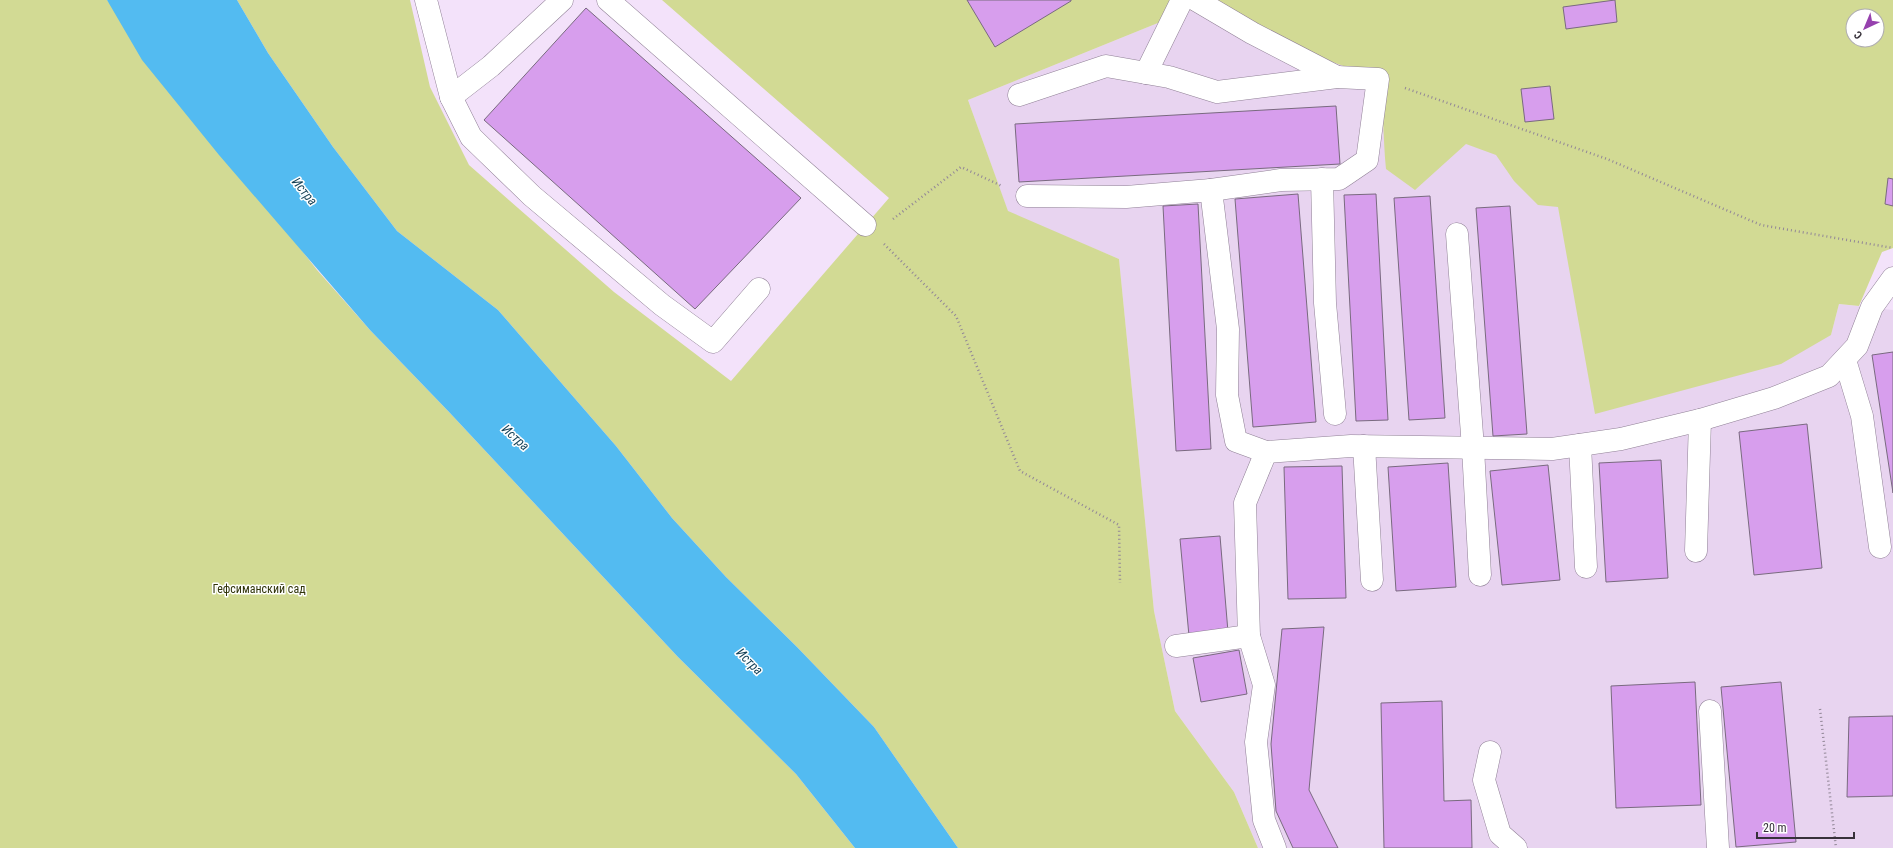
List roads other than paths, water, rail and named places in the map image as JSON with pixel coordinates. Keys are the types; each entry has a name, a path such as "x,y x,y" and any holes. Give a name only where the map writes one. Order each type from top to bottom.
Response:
{"lane":[{"path":"426,0 451,97 471,138 532,196 662,306 713,342 759,289"},
{"path":"451,97 491,66 562,0"},
{"path":"608,0 869,229"},
{"path":"1146,73 1182,0"},
{"path":"1196,0 1252,33 1337,77"},
{"path":"1019,96 1106,66 1169,77 1216,92 1337,77 1378,79 1367,160 1339,179 1281,180 1211,190 1126,197 1027,196"},
{"path":"1322,179 1325,303 1335,414"},
{"path":"1211,190 1228,329 1227,395 1236,441 1266,452 1364,446 1552,449 1621,438 1700,420 1774,398 1829,376 1857,346 1872,307 1893,278"},
{"path":"1457,234 1473,448 1480,575"},
{"path":"1845,360 1862,416 1880,547"},
{"path":"1696,551 1700,420"},
{"path":"1580,445 1586,567"},
{"path":"1364,446 1372,580"},
{"path":"1266,452 1245,503 1249,636 1264,685 1256,742 1264,820 1276,848"},
{"path":"1176,646 1249,636"},
{"path":"1710,711 1718,848"},
{"path":"1490,752 1484,780 1500,834 1516,848"}],"water":[{"name":"Истра","path":"107,0 237,0 268,53 333,147 397,231 498,310 616,446 672,518 726,577 797,647 874,727 958,848 855,848 796,774 678,657 450,413 370,330 219,155 142,60"}],"park label":[{"name":"Гефсиманский сад","path":"259,589"}]}
